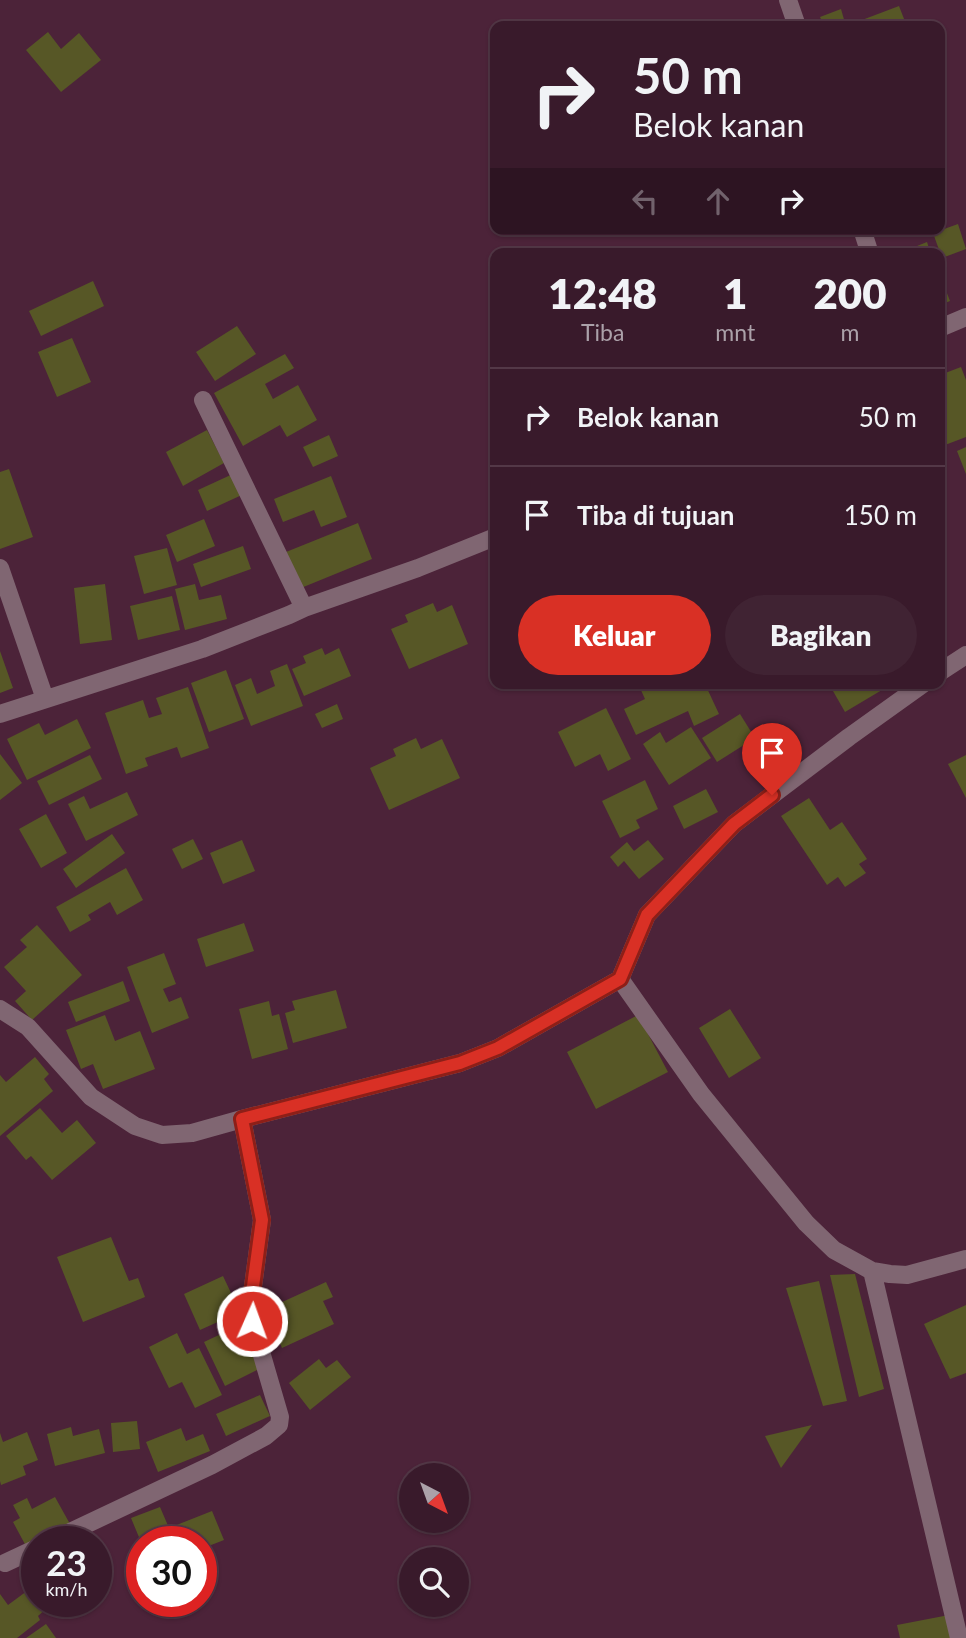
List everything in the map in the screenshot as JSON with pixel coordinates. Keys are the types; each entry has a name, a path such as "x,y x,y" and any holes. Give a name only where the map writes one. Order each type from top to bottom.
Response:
{"street":[{"path":"788,0 795,21"},
{"path":"945,326 966,317"},
{"path":"203,400 304,608"},
{"path":"0,714 202,649 490,539"},
{"path":"0,568 46,699"},
{"path":"945,669 966,655"},
{"path":"0,1009 28,1027 90,1097 135,1126 162,1135 192,1133 460,1063 498,1048 620,979 647,915 734,824 916,689"},
{"path":"620,979 701,1094 806,1223 834,1250 872,1271 907,1275 966,1259"},
{"path":"83,1526 212,1465 266,1436 280,1423 252,1321 251,1301 262,1220 242,1119"},
{"path":"872,1271 959,1638"},
{"path":"5,1563 21,1556"}],"building":[{"path":"899,6 905,21 862,21"},
{"path":"841,9 844,21 822,21 820,17"},
{"path":"48,32 61,49 79,33 101,60 61,92 26,50"},
{"path":"958,224 966,249 945,257 945,248 938,248 934,235 945,235 945,229"},
{"path":"927,242 929,248 912,248"},
{"path":"93,281 104,306 41,336 29,311"},
{"path":"945,288 950,301 945,303"},
{"path":"237,326 256,354 215,381 196,352"},
{"path":"72,338 91,382 57,397 38,352"},
{"path":"285,354 294,368 265,384 273,399 298,385 317,420 287,437 280,425 243,446 214,393"},
{"path":"961,367 966,380 966,437 945,445 945,373"},
{"path":"207,430 224,463 183,486 166,452"},
{"path":"329,435 338,456 313,467 303,447"},
{"path":"966,447 966,474 957,451"},
{"path":"9,469 33,537 0,549 0,472"},
{"path":"235,473 244,494 207,511 198,490"},
{"path":"331,476 347,517 321,527 314,510 283,522 274,499"},
{"path":"204,519 215,546 177,562 166,535"},
{"path":"358,523 372,559 301,588 286,552"},
{"path":"243,546 251,569 201,587 193,564"},
{"path":"167,548 177,585 144,594 134,556"},
{"path":"105,584 112,640 80,644 74,588"},
{"path":"195,584 199,600 221,595 227,619 185,630 175,589"},
{"path":"172,596 180,630 138,640 130,606"},
{"path":"433,603 437,612 452,605 468,644 409,669 391,629 408,622 405,615"},
{"path":"322,648 325,655 339,648 351,676 304,696 292,669 306,663 303,656"},
{"path":"0,651 13,688 0,693"},
{"path":"287,664 303,706 251,726 235,685 251,678 257,694 275,686 270,671"},
{"path":"226,670 244,719 209,732 191,683"},
{"path":"188,687 209,748 181,758 177,747 145,758 148,766 126,774 105,713 143,700 149,718 162,714 156,698"},
{"path":"640,689 707,689 719,714 694,726 688,711 636,735 624,709 645,699"},
{"path":"832,689 884,689 845,712"},
{"path":"337,704 343,719 322,728 315,714"},
{"path":"606,708 631,759 608,771 600,754 575,767 558,732"},
{"path":"740,714 755,738 717,762 702,738"},
{"path":"77,719 91,748 27,780 7,739 39,723 45,735"},
{"path":"691,727 711,758 669,785 643,744 660,732 666,743"},
{"path":"416,738 421,749 442,739 460,778 389,810 370,768 396,756 393,749"},
{"path":"0,754 22,783 0,800"},
{"path":"90,755 102,779 49,805 37,781"},
{"path":"966,755 966,798 948,764"},
{"path":"645,780 658,809 636,820 640,828 620,838 602,801"},
{"path":"706,789 718,812 684,829 673,806"},
{"path":"127,792 138,815 86,841 68,804 84,796 90,809"},
{"path":"809,798 830,830 842,822 867,859 859,864 866,873 845,887 838,877 827,885 781,816"},
{"path":"46,814 67,853 41,868 19,829"},
{"path":"112,834 125,853 76,888 63,869"},
{"path":"193,839 203,859 182,869 172,849"},
{"path":"242,840 255,871 223,884 210,853"},
{"path":"648,840 664,859 639,879 624,861 618,867 610,857 627,842 634,851"},
{"path":"126,868 143,900 117,915 110,902 88,915 91,920 70,932 56,907"},
{"path":"244,923 254,951 206,967 197,939"},
{"path":"37,925 82,975 32,1020 15,1001 26,991 4,967 27,947 20,940"},
{"path":"164,953 176,984 163,989 169,1002 181,997 189,1018 152,1033 127,967"},
{"path":"123,981 130,1001 76,1022 68,1002"},
{"path":"336,990 347,1028 293,1043 285,1013 295,1010 292,1001"},
{"path":"269,1001 272,1016 279,1014 288,1049 252,1059 239,1009"},
{"path":"730,1009 761,1058 729,1078 699,1028"},
{"path":"105,1015 115,1041 140,1031 155,1069 103,1089 93,1064 81,1069 66,1030"},
{"path":"638,1015 668,1072 596,1109 567,1052"},
{"path":"35,1057 49,1074 44,1079 53,1091 0,1136 0,1075 6,1082"},
{"path":"40,1108 62,1133 77,1120 96,1143 52,1180 31,1156 26,1160 6,1136"},
{"path":"111,1237 129,1281 138,1278 145,1297 83,1322 57,1257"},
{"path":"855,1274 884,1389 859,1397 830,1275"},
{"path":"223,1276 240,1312 200,1330 184,1294"},
{"path":"819,1281 847,1401 823,1406 786,1288"},
{"path":"326,1282 333,1297 323,1301 334,1324 282,1348 271,1323 286,1316 280,1303"},
{"path":"966,1305 966,1373 950,1379 924,1324"},
{"path":"240,1325 261,1368 225,1386 204,1342"},
{"path":"177,1333 187,1354 199,1348 222,1395 195,1408 182,1382 169,1388 149,1347"},
{"path":"319,1359 326,1368 337,1360 351,1377 310,1410 289,1383"},
{"path":"260,1395 270,1416 226,1436 216,1414"},
{"path":"137,1421 140,1449 113,1452 111,1423"},
{"path":"812,1425 781,1468 765,1436"},
{"path":"71,1427 73,1436 99,1429 105,1453 55,1466 47,1434"},
{"path":"181,1428 186,1441 203,1434 210,1451 158,1472 146,1442"},
{"path":"27,1432 38,1460 23,1466 26,1475 1,1485 0,1433 3,1442"},
{"path":"55,1497 70,1524 21,1526 21,1537 13,1522 20,1518 13,1505 27,1498 32,1509"},
{"path":"160,1507 168,1526 134,1526 131,1518"},
{"path":"212,1511 224,1540 217,1543 217,1526 174,1526"},
{"path":"0,1594 8,1605 21,1595 21,1617 38,1617 40,1620 17,1638 0,1638"},
{"path":"949,1615 954,1638 900,1638 897,1625"},
{"path":"46,1624 56,1638 26,1638"}],"route":[{"path":"252,1321 251,1301 262,1220 242,1119 460,1063 498,1048 620,979 647,915 734,824 772,795"}]}
